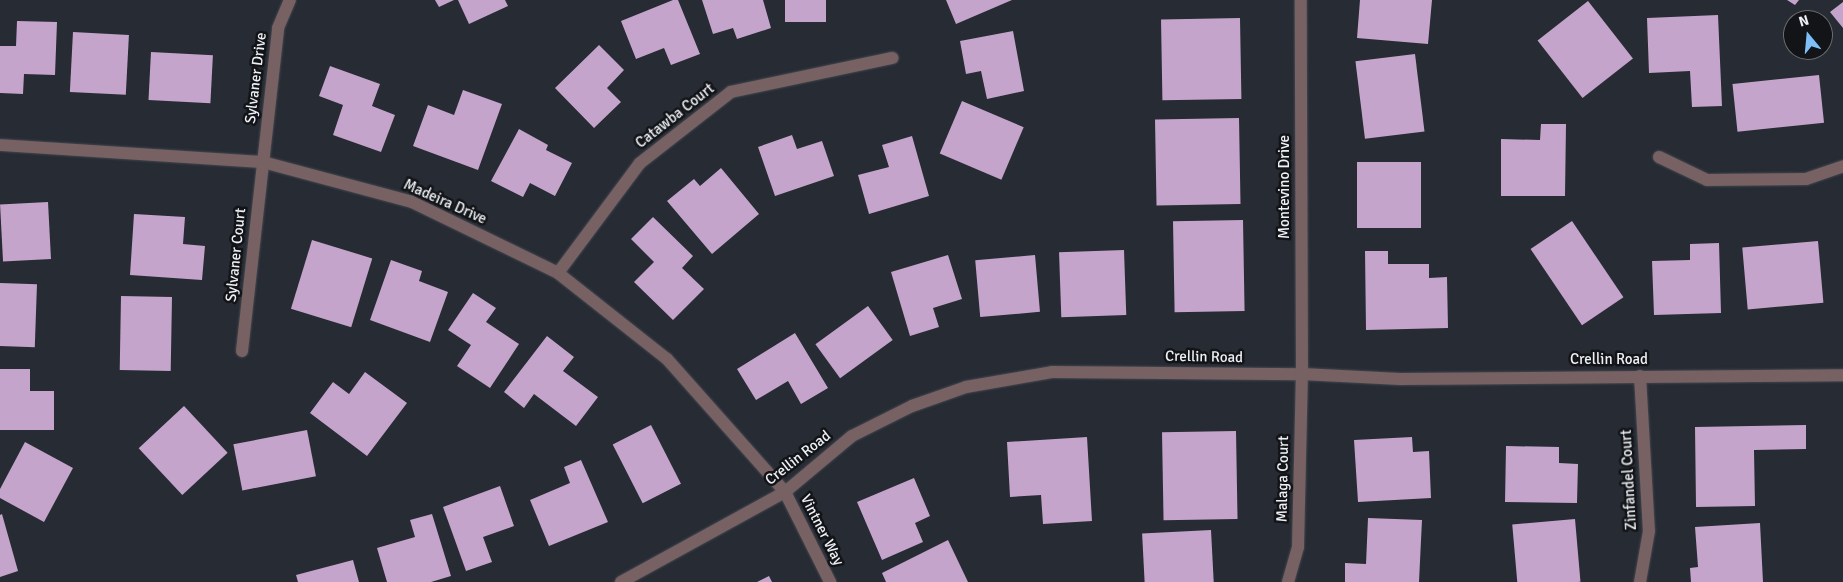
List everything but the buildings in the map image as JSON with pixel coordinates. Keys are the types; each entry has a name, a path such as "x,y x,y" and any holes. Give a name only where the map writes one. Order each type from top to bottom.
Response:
{"street":[{"name":"Sylvaner Drive","path":"263,162 278,28 290,0"},
{"name":"Montevino Drive","path":"1301,0 1302,374"},
{"name":"Catawba Court","path":"558,273 640,163 731,92 892,58"},
{"name":"Madeira Drive","path":"0,145 263,162 412,202 558,273 666,358 785,492"},
{"path":"1660,157 1707,180 1806,178 1843,166"},
{"name":"Sylvaner Court","path":"242,350 263,162"},
{"name":"Crellin Road","path":"621,582 785,492 852,436 912,406 966,387 1052,372 1302,374 1400,379 1843,375"},
{"name":"Malaga Court","path":"1288,582 1298,547 1302,374"},
{"name":"Zinfandel Court","path":"1640,376 1649,531 1640,582"},
{"name":"Vintner Way","path":"785,492 830,582"}]}
